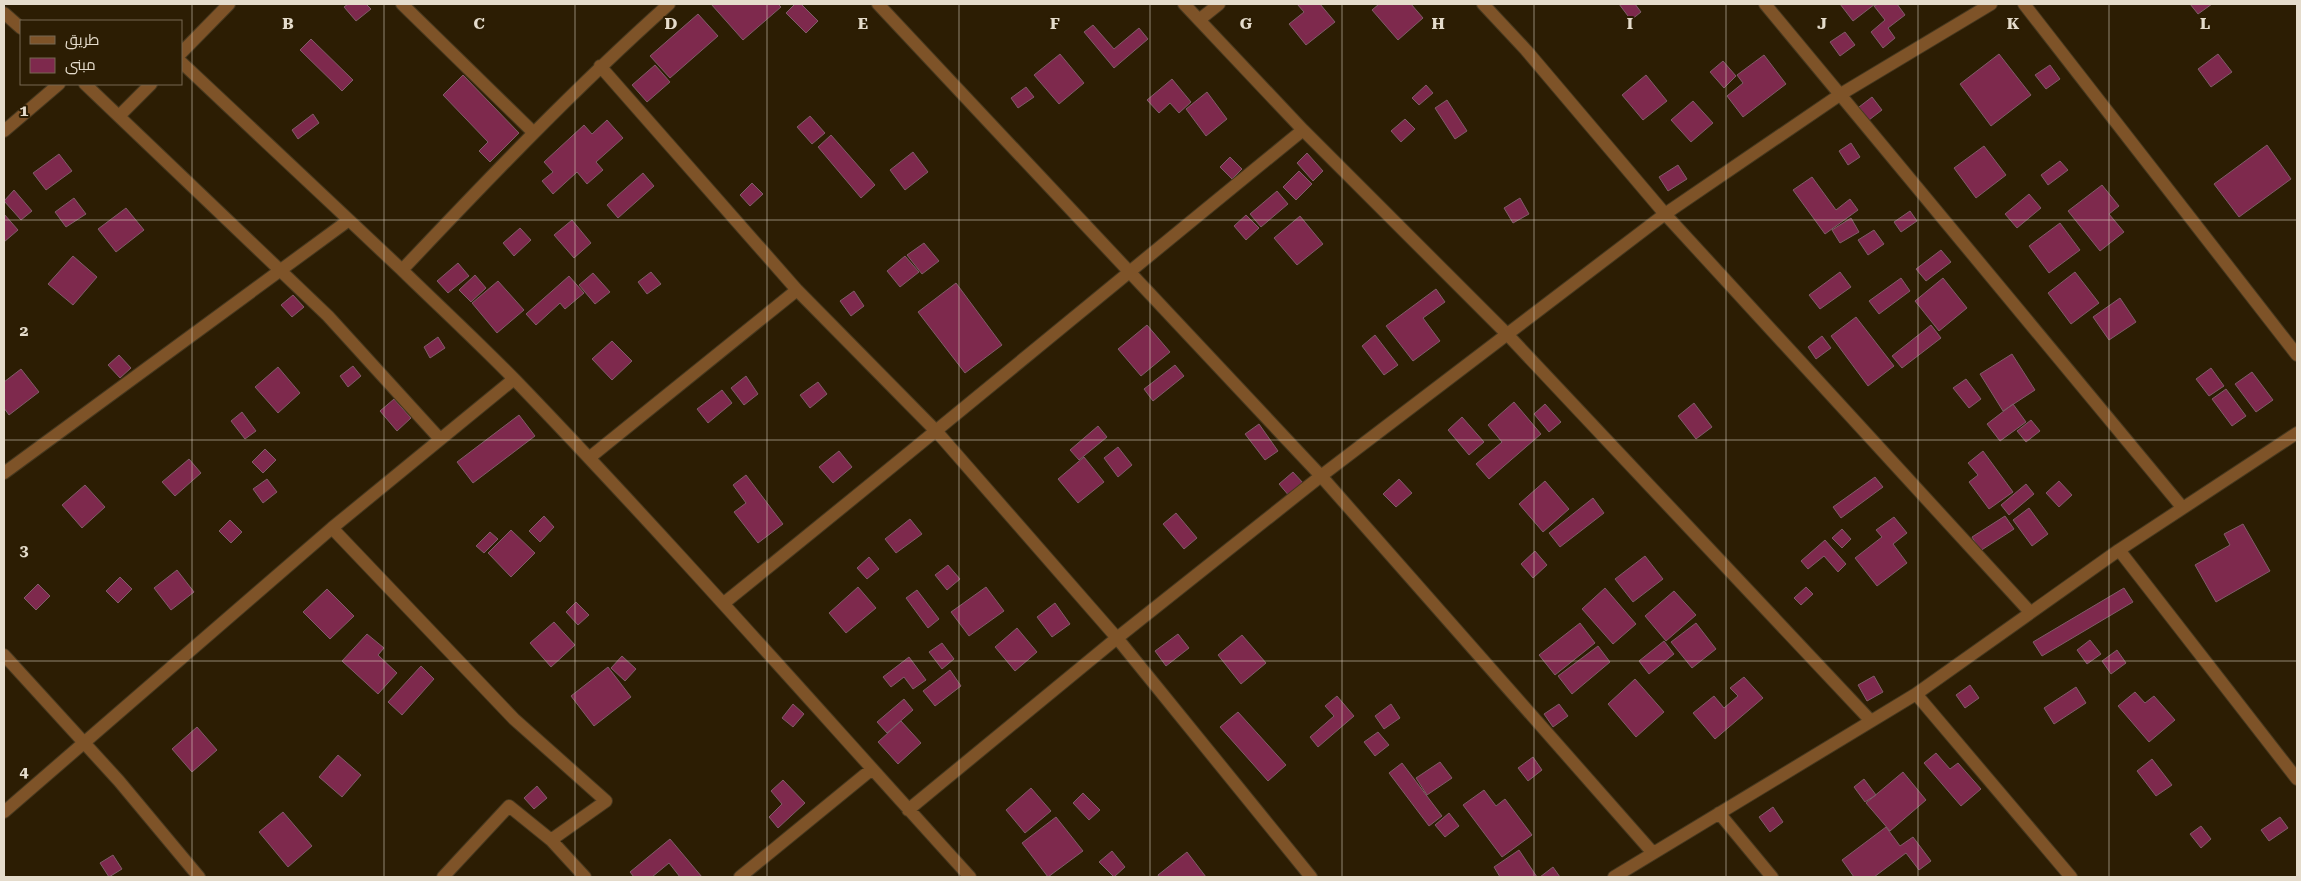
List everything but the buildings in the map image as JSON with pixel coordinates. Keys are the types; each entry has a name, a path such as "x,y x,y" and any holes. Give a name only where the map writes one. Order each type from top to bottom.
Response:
{"street":[{"path":"182,52 229,4"},
{"path":"402,4 533,132"},
{"path":"402,270 533,132 600,66 669,4"},
{"path":"878,4 1321,476 1654,853"},
{"path":"1184,4 1303,130 1506,333 1870,721"},
{"path":"1199,20 1219,4"},
{"path":"1483,4 1526,50 1665,214 2030,612"},
{"path":"1765,4 2182,507"},
{"path":"908,810 1117,638 1321,476 1506,333 1665,214 1841,94 1991,4"},
{"path":"2024,4 2297,355"},
{"path":"4,13 20,27"},
{"path":"182,63 402,270 514,379 724,603 970,877"},
{"path":"600,66 797,290 937,432 1117,638 1311,877"},
{"path":"4,131 58,85"},
{"path":"86,85 328,316 440,439"},
{"path":"119,116 150,85"},
{"path":"724,603 937,432 1303,130"},
{"path":"4,473 349,220"},
{"path":"589,458 797,290"},
{"path":"4,812 85,744 332,528 514,379"},
{"path":"1614,877 1916,694 2119,550 2297,433"},
{"path":"332,528 514,719 606,801 551,840"},
{"path":"2119,550 2297,779"},
{"path":"4,655 85,744 199,877"},
{"path":"1916,694 2071,877"},
{"path":"740,877 872,769"},
{"path":"443,877 509,806 551,840 585,877"},
{"path":"1719,813 1772,877"}]}
